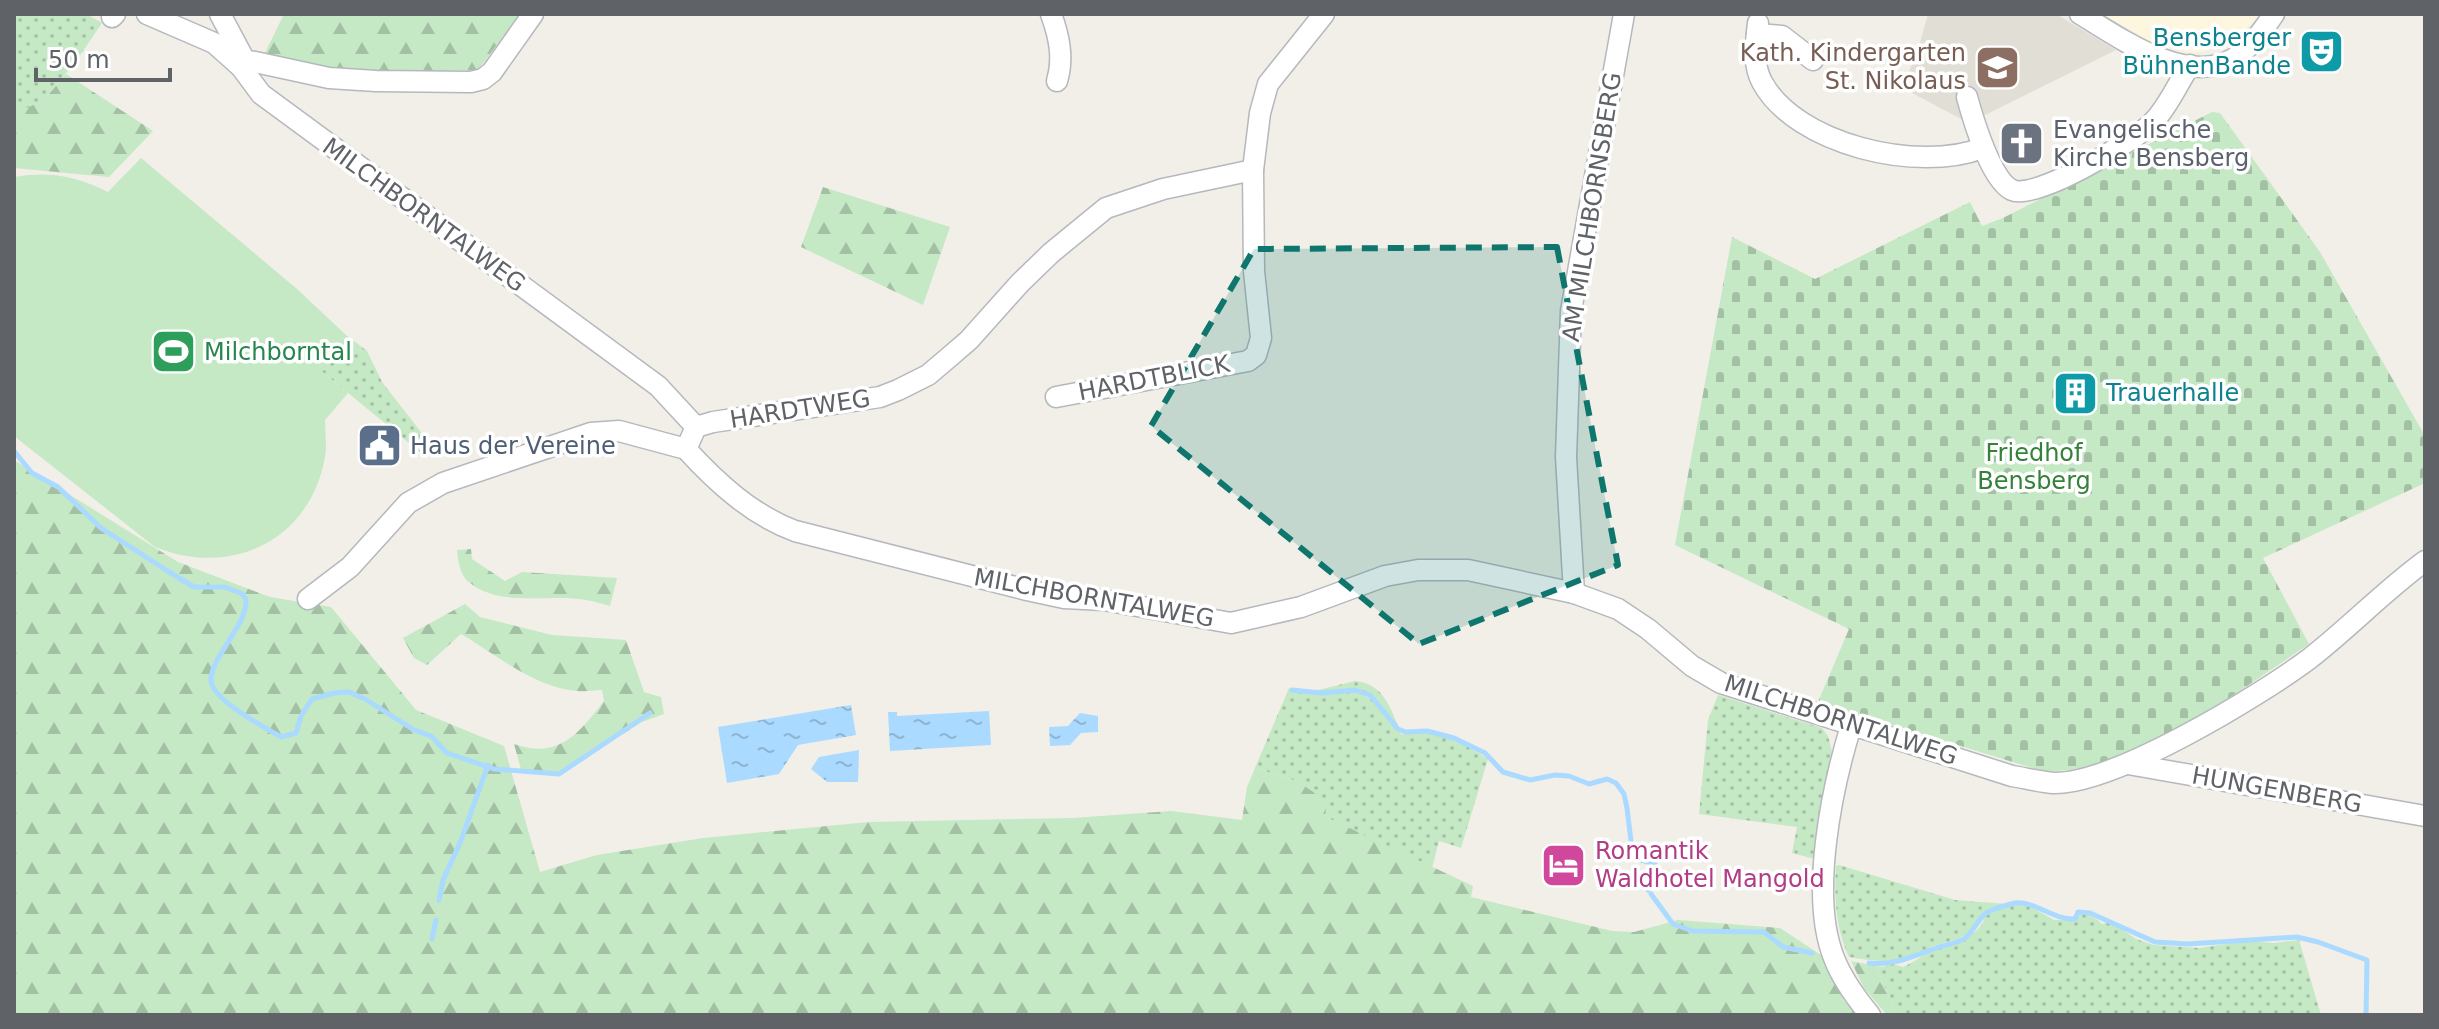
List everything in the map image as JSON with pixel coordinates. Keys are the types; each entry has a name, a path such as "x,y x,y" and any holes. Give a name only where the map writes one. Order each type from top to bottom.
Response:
{"street":[{"name":"MILCHBORNTALWEG","path":"147,14 214,43 243,64 261,94 658,386 696,427"},
{"path":"220,14 243,64 329,78 391,82 471,82 483,79 492,72 533,14"},
{"path":"1051,14 1060,43 1061,66 1057,81"},
{"path":"1253,170 1260,113 1268,84 1324,14"},
{"name":"AM MILCHBORNSBERG","path":"1574,593 1566,457 1571,311 1624,14"},
{"path":"2080,14 2166,62 2190,65 2220,65 2235,58 2260,34 2274,14"},
{"path":"1813,60 1782,36 1758,28 1754,52 1762,81 1780,105 1825,135 1867,150 1919,158 1962,156 1982,148"},
{"path":"1967,97 1982,148 2011,190 2028,193 2133,140 2155,121 2190,65"},
{"name":"HARDTBLICK","path":"1056,397 1248,361 1256,355 1261,338 1254,271 1253,170"},
{"name":"HARDTWEG","path":"686,449 696,427 880,397 928,375 969,340 1051,253 1106,208 1163,189 1253,170"},
{"path":"308,599 350,567 408,503 457,478 591,433 619,431 686,449"},
{"name":"MILCHBORNTALWEG","path":"686,449 709,475 774,523 795,531 1064,598 1104,600 1206,621 1231,623 1259,619 1385,576 1418,570 1468,570 1574,593 1618,609 1648,629 1692,666 1721,683 2012,776 2055,783 2093,776 2128,764 2249,698 2308,659 2425,561"},
{"path":"1851,726 1840,761 1825,852 1825,919 1833,956 1848,986 1870,1015"},
{"name":"HUNGENBERG","path":"2128,764 2425,816"}],"highlighted area":[{"path":"1557,247 1618,565 1419,644 1151,426 1254,249"}],"shaded area":[{"name":"Kath. Kindergarten St. Nikolaus","path":"1928,14 2056,14 2116,50 1983,116 1974,126 1901,87 1916,57"},
{"path":"2103,14 2262,14 2231,42 2219,48 2193,53 2153,43"}],"green space":[{"path":"14,14 86,14 102,23 43,101 14,115"},
{"path":"284,14 520,14 478,70 376,73 318,68 263,57"},
{"path":"66,74 153,131 109,177 14,168 14,113 43,101"},
{"name":"Friedhof Bensberg","path":"2212,112 2220,113 2320,252 2425,436 2425,483 2263,558 2309,644 2182,727 2110,760 2075,769 2042,771 1818,702 1849,629 1675,545 1732,237 1815,279 1970,202 1982,226 2003,218"},
{"name":"Milchborntal","path":"141,158 297,289 346,335 319,369 348,393 325,420 325,457 317,486 303,511 285,531 263,545 238,554 212,558 155,547 14,436 14,177 62,176 108,192"},
{"path":"823,187 950,227 923,305 801,247"},
{"path":"346,335 367,351 382,382 428,441 420,452 319,369"},
{"path":"14,460 178,562 270,597 331,607 416,710 504,746 540,872 597,855 703,838 869,822 1073,818 1171,811 1242,820 1247,787 1255,768 1297,781 1328,802 1324,816 1473,886 1471,897 1612,931 1634,932 1678,920 1780,928 1821,955 1844,1001 1859,1015 14,1015"},
{"path":"471,549 472,559 505,581 522,572 617,578 610,606 572,598 511,598 483,591 467,580 460,568 457,550"},
{"path":"465,604 480,617 552,635 626,640 644,692 661,697 664,714 642,722 559,774 522,773 514,744 544,749 566,740 586,723 604,701 602,690 578,691 547,684 461,634 427,665 414,658 403,638"},
{"path":"1355,681 1365,683 1380,693 1401,734 1435,731 1488,759 1461,848 1439,841 1432,868 1324,816 1297,781 1255,768 1289,688 1314,691"},
{"path":"1718,695 1822,728 1828,736 1832,752 1815,859 1792,853 1797,827 1699,814 1708,720"},
{"path":"1836,866 1955,900 2007,904 1985,912 1963,936 1933,946 1909,959 1874,961 1849,957 1837,913 1835,877"},
{"path":"2020,904 2054,920 2075,920 2081,914 2102,924 2111,922 2136,939 2154,945 2199,948 2247,941 2274,943 2299,940 2321,1015 1896,1014 1876,966 1883,967 1890,963 1903,967 1910,964 1930,951 1972,935 1986,913"},
{"path":"1851,961 1876,966 1896,1014 1942,1015 1887,1015 1864,988"}],"water":[{"path":"851,705 856,735 798,745 779,774 727,783 718,727"},
{"path":"989,711 991,745 890,751 888,712 897,712 897,716"},
{"path":"1080,713 1098,716 1098,732 1081,733 1070,745 1050,746 1049,727 1068,726"},
{"path":"859,750 858,782 827,782 811,769 819,757"}],"waterway":[{"path":"14,451 32,473 58,487 101,528 166,570 194,587 224,587 241,593 246,599 245,610 213,669 213,687 228,704 281,737 296,733 301,716 312,699 349,692 414,730 431,736 447,753 494,769 559,774 650,713"},
{"path":"1292,690 1322,693 1355,690 1370,695 1398,729 1406,732 1427,731 1454,738 1485,753 1503,772 1530,780 1555,775 1569,776 1589,784 1607,779 1616,783 1624,794 1633,858 1655,864 1654,867"},
{"path":"439,900 443,880 488,765"},
{"path":"1648,890 1653,873"},
{"path":"1651,894 1673,924 1693,931 1764,932 1783,947 1812,953"},
{"path":"1869,963 1895,962 1959,941 1988,912 2022,903 2067,918 2075,919 2078,912 2090,913 2155,942 2188,944 2297,937 2318,942 2367,960 2366,1015"},
{"path":"432,939 436,920"}],"place":[{"name":"Bensberger BühnenBande","path":"2322,52"},
{"name":"Kath. Kindergarten St. Nikolaus","path":"1997,67"},
{"name":"Evangelische Kirche Bensberg","path":"2022,144"},
{"name":"Milchborntal","path":"173,352"},
{"name":"Trauerhalle","path":"2075,393"},
{"name":"Haus der Vereine","path":"379,446"},
{"name":"Romantik Waldhotel Mangold","path":"1564,865"}]}
